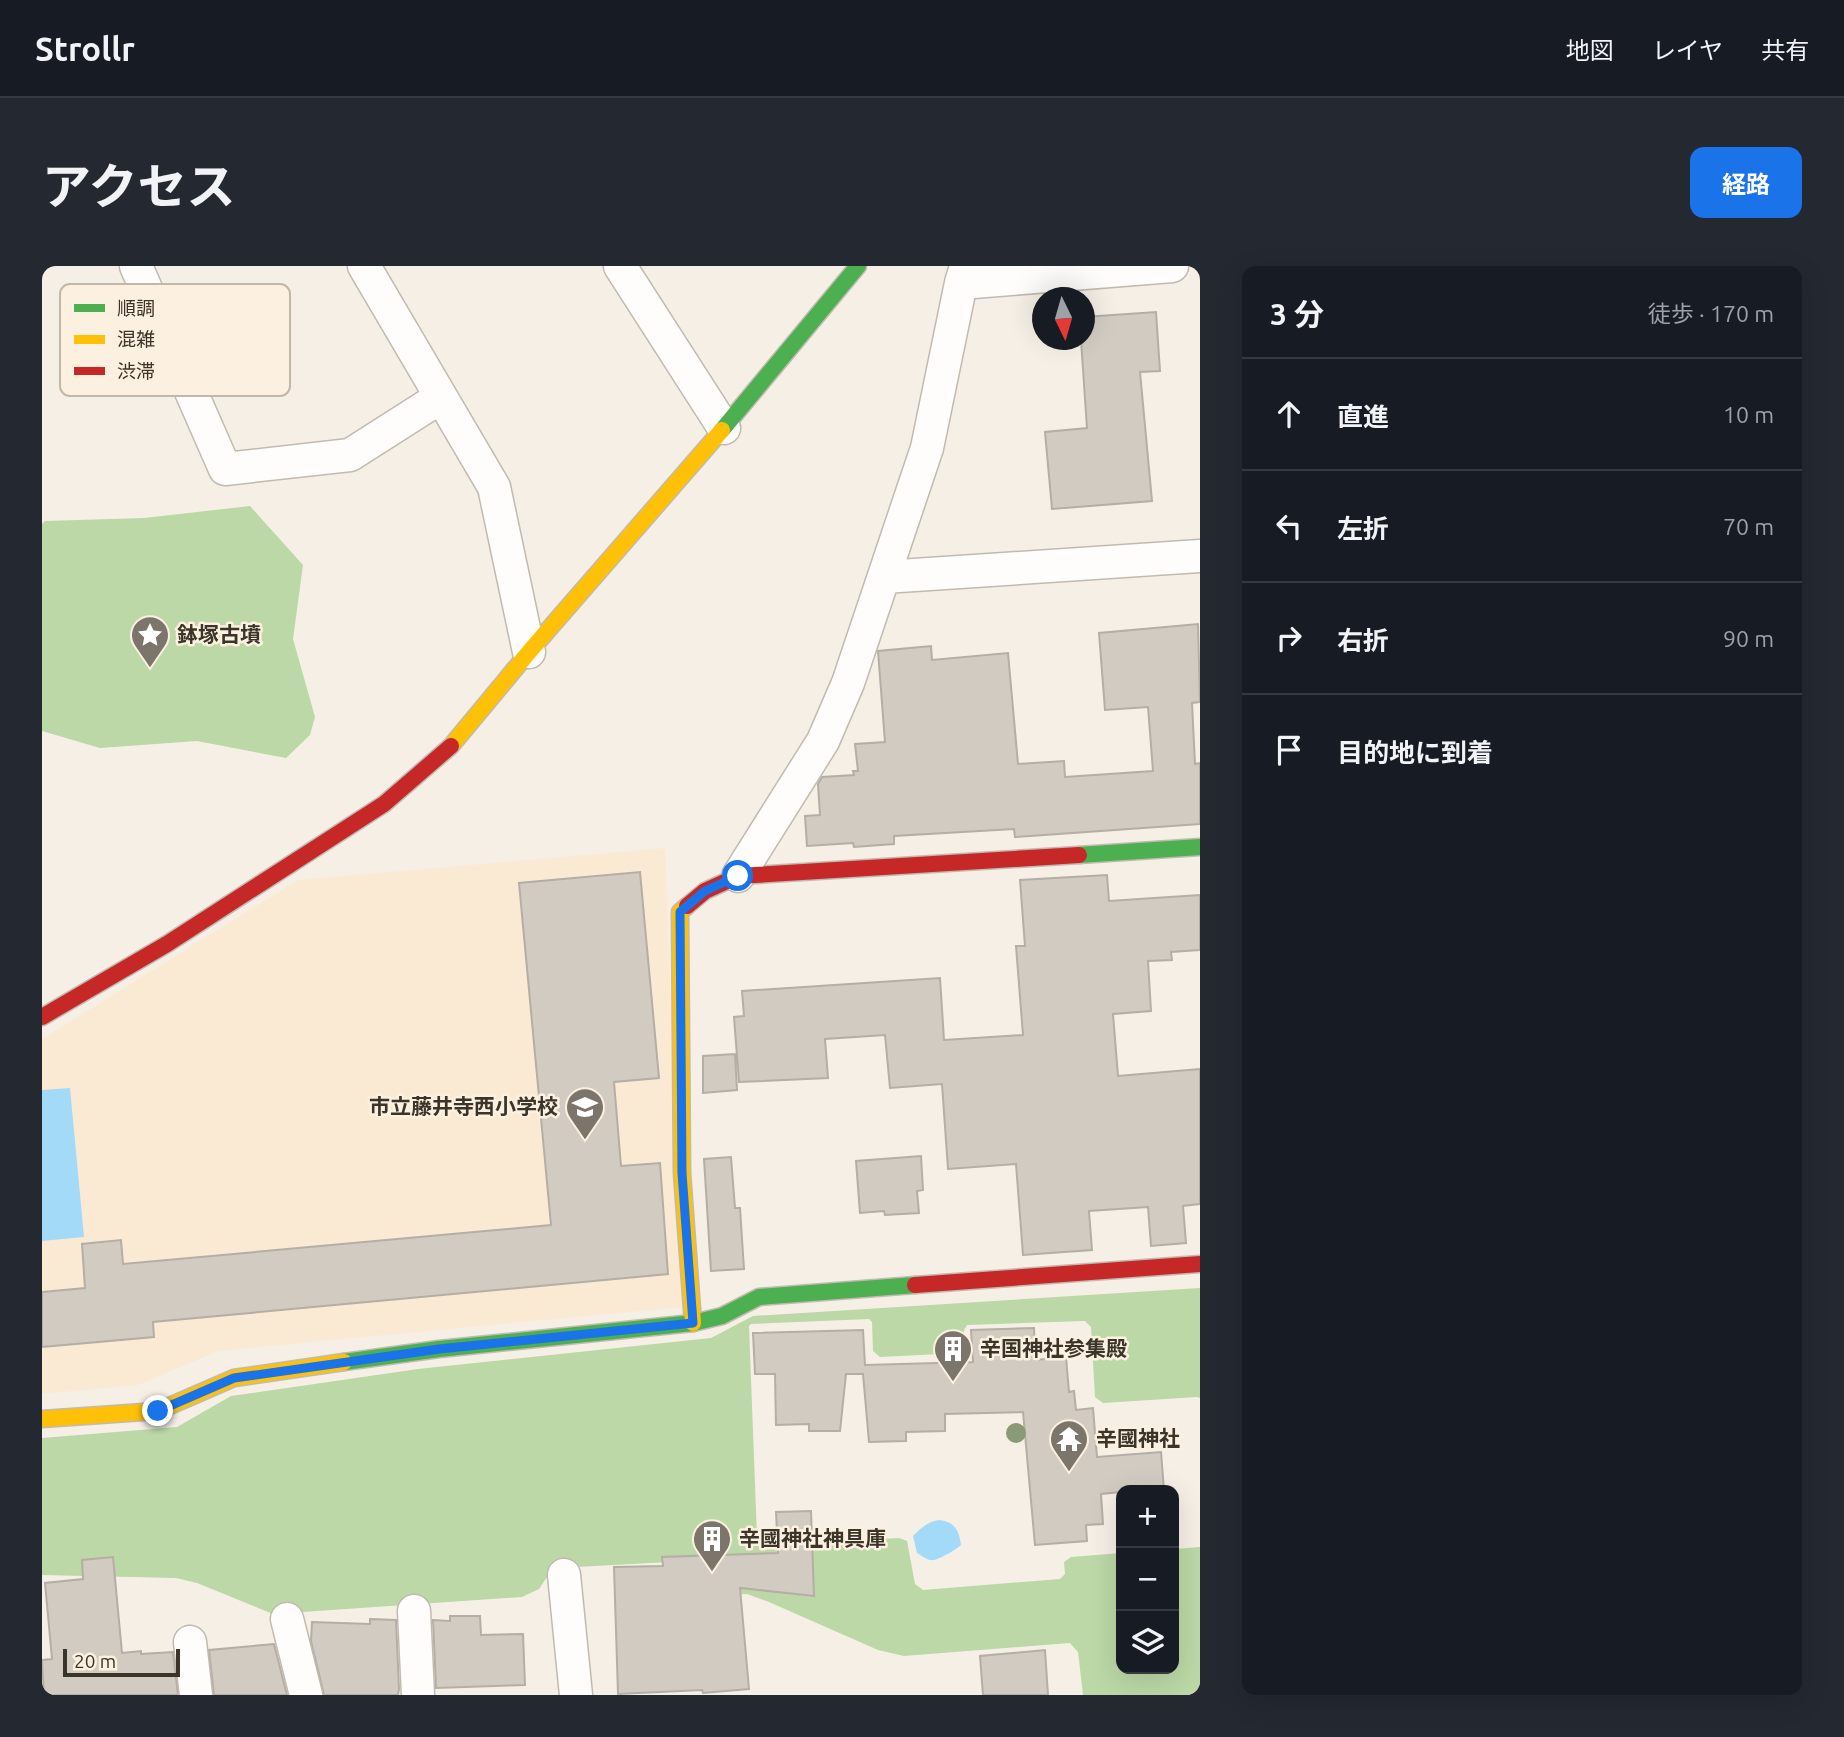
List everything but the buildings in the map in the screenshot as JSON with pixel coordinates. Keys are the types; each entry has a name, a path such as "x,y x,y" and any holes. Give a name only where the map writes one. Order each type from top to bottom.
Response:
{"street":[{"path":"136,266 144,284"},
{"path":"364,266 494,487 529,652"},
{"path":"620,266 724,428"},
{"path":"42,1017 167,944 384,804 456,741 529,652 724,428 858,266"},
{"path":"738,876 823,741 848,683 928,448 964,275 1172,266"},
{"path":"193,396 225,470 350,455 441,397"},
{"path":"884,577 1200,555"},
{"path":"693,1323 682,1173 680,912 705,891 738,876 1200,847"},
{"path":"42,1419 158,1411 234,1378 261,1374 439,1349 693,1323 722,1316 759,1297 1200,1264"},
{"path":"564,1575 576,1695"},
{"path":"414,1611 418,1695"},
{"path":"287,1619 306,1695"},
{"path":"190,1642 196,1695"}],"shaded area":[{"path":"665,848 683,1307 218,1351 138,1385 42,1394 42,1039 298,880"}],"green space":[{"path":"250,506 303,565 293,639 315,717 310,735 286,758 197,741 100,748 42,731 42,524 45,521 144,518"},
{"path":"1200,1288 1200,1398 1103,1403 1095,1397 1091,1327 1085,1321 967,1325 964,1330 964,1350 960,1353 880,1357 873,1351 872,1322 869,1319 749,1326 757,1537 763,1545 899,1538 907,1541 915,1584 923,1590 1060,1579 1065,1574 1064,1562 1071,1557 1116,1553 1116,1674 1179,1674 1179,1549 1200,1547 1200,1695 1083,1695 1078,1652 1070,1643 904,1656 878,1650 747,1594 689,1597 670,1562 557,1568 551,1571 539,1589 522,1597 273,1614 197,1583 176,1578 42,1575 42,1438 177,1427 231,1396 418,1369 711,1338 753,1316"}],"water":[{"path":"70,1088 84,1237 42,1241 42,1090"},
{"path":"939,1520 955,1527 961,1545 940,1558 930,1560 917,1553 913,1536 928,1524"}],"traffic: fast":[{"path":"722,430 858,266"},
{"path":"1079,855 1200,847"},
{"path":"344,1362 439,1349 693,1323 722,1316 759,1297 915,1285"}],"traffic: slow":[{"path":"451,746 722,430"},
{"path":"687,906 680,912 682,1173 693,1323"},
{"path":"42,1419 158,1411 234,1378 344,1362"}],"traffic: jam":[{"path":"42,1017 167,944 384,804 451,746"},
{"path":"687,906 705,891 738,876 1079,855"},
{"path":"915,1285 1200,1264"}],"place":[{"name":"鉢塚古墳","path":"150,669"},
{"name":"市立藤井寺西小学校","path":"585,1141"},
{"name":"辛国神社参集殿","path":"953,1383"},
{"name":"辛國神社","path":"1069,1473"},
{"name":"辛國神社神具庫","path":"712,1573"}],"route":[{"path":"158,1411 234,1378 439,1349 693,1323 682,1173 680,912 705,891 738,876"}]}
